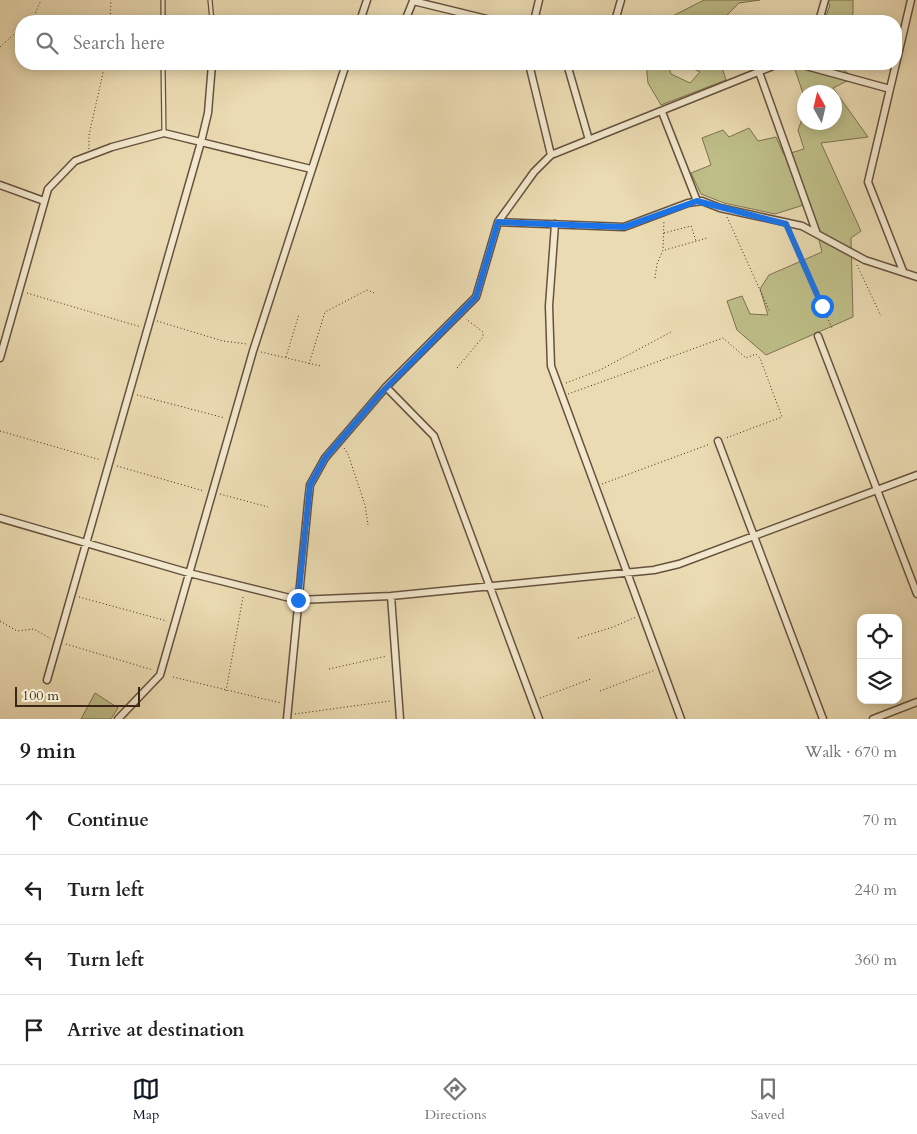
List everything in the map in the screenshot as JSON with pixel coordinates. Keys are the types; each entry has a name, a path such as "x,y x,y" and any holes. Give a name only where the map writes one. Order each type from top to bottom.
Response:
{"street":[{"path":"362,15 367,0"},
{"path":"535,15 539,0"},
{"path":"617,15 621,0"},
{"path":"821,15 825,0"},
{"path":"902,38 911,0"},
{"path":"408,15 413,1 424,2 470,15"},
{"path":"47,680 149,317 201,142 208,113 212,70"},
{"path":"118,719 161,672 254,348 344,70"},
{"path":"530,70 551,155"},
{"path":"570,70 589,140"},
{"path":"287,716 310,485 325,458 338,442 386,387 459,314 478,292 498,222 534,172 551,155 764,70"},
{"path":"821,70 890,89"},
{"path":"894,70 868,182 903,271"},
{"path":"759,72 816,234"},
{"path":"662,112 697,201"},
{"path":"0,358 48,189 75,161 91,154 164,133 311,169"},
{"path":"0,185 44,201"},
{"path":"498,222 624,227 697,201 786,224 802,226 857,256 917,277"},
{"path":"555,224 549,306 550,366 681,719"},
{"path":"818,336 917,594"},
{"path":"386,387 434,436 539,719"},
{"path":"718,441 823,719"},
{"path":"0,518 189,573 298,600 391,596 626,574 679,564 917,475"},
{"path":"391,596 400,719"},
{"path":"873,719 917,702"}],"lane":[{"path":"163,15 164,0"},
{"path":"210,0 211,15"},
{"path":"163,70 164,133"}],"path":[{"path":"34,15 41,0"},
{"path":"110,15 111,0"},
{"path":"0,47 15,33"},
{"path":"91,154 88,139 104,70"},
{"path":"724,208 770,312"},
{"path":"655,278 657,264 663,250 663,214"},
{"path":"786,224 832,328"},
{"path":"664,234 691,226 696,241"},
{"path":"663,250 707,238"},
{"path":"857,256 856,263 881,316"},
{"path":"19,290 146,329"},
{"path":"310,364 326,312 367,290 374,293"},
{"path":"286,358 300,314"},
{"path":"457,368 483,334 481,329 459,314"},
{"path":"149,317 223,341 237,341 286,358 321,366"},
{"path":"558,387 600,370 671,332"},
{"path":"562,397 722,338 746,358 756,354 760,358 782,417 594,487"},
{"path":"128,391 201,413 233,420"},
{"path":"0,432 108,462 196,490 212,492 268,507"},
{"path":"338,442 348,454 365,505 368,525"},
{"path":"71,594 175,623"},
{"path":"226,691 244,597"},
{"path":"578,638 613,627 641,615"},
{"path":"0,621 17,631 34,629 58,642 161,672"},
{"path":"329,669 395,655"},
{"path":"600,691 661,668"},
{"path":"173,677 226,691 288,704"},
{"path":"532,700 591,680"},
{"path":"287,716 398,700"}],"green space":[{"path":"704,0 760,0 739,3 727,15 675,15"},
{"path":"826,0 853,0 852,15 826,15 830,5"},
{"path":"647,70 670,70 671,74 690,83 700,72 696,70 723,70 726,80 661,105 648,83"},
{"path":"795,70 844,70 853,78 839,85 800,85"},
{"path":"842,101 868,137 821,143 861,231 851,238 853,317 766,355 737,330 727,301 742,296 750,314 768,315 760,289 769,275 822,252 810,203 775,214 724,203 701,194 691,173 711,165 702,138 723,130 729,137 749,128 758,141 776,137 784,155 804,149 798,130 842,130"},
{"path":"95,693 118,708 111,719 81,719"}],"route":[{"path":"298,600 310,485 315,473 325,458 386,387 476,297 498,222 624,227 663,214 688,203 702,201 720,208 786,224 822,306"}]}
